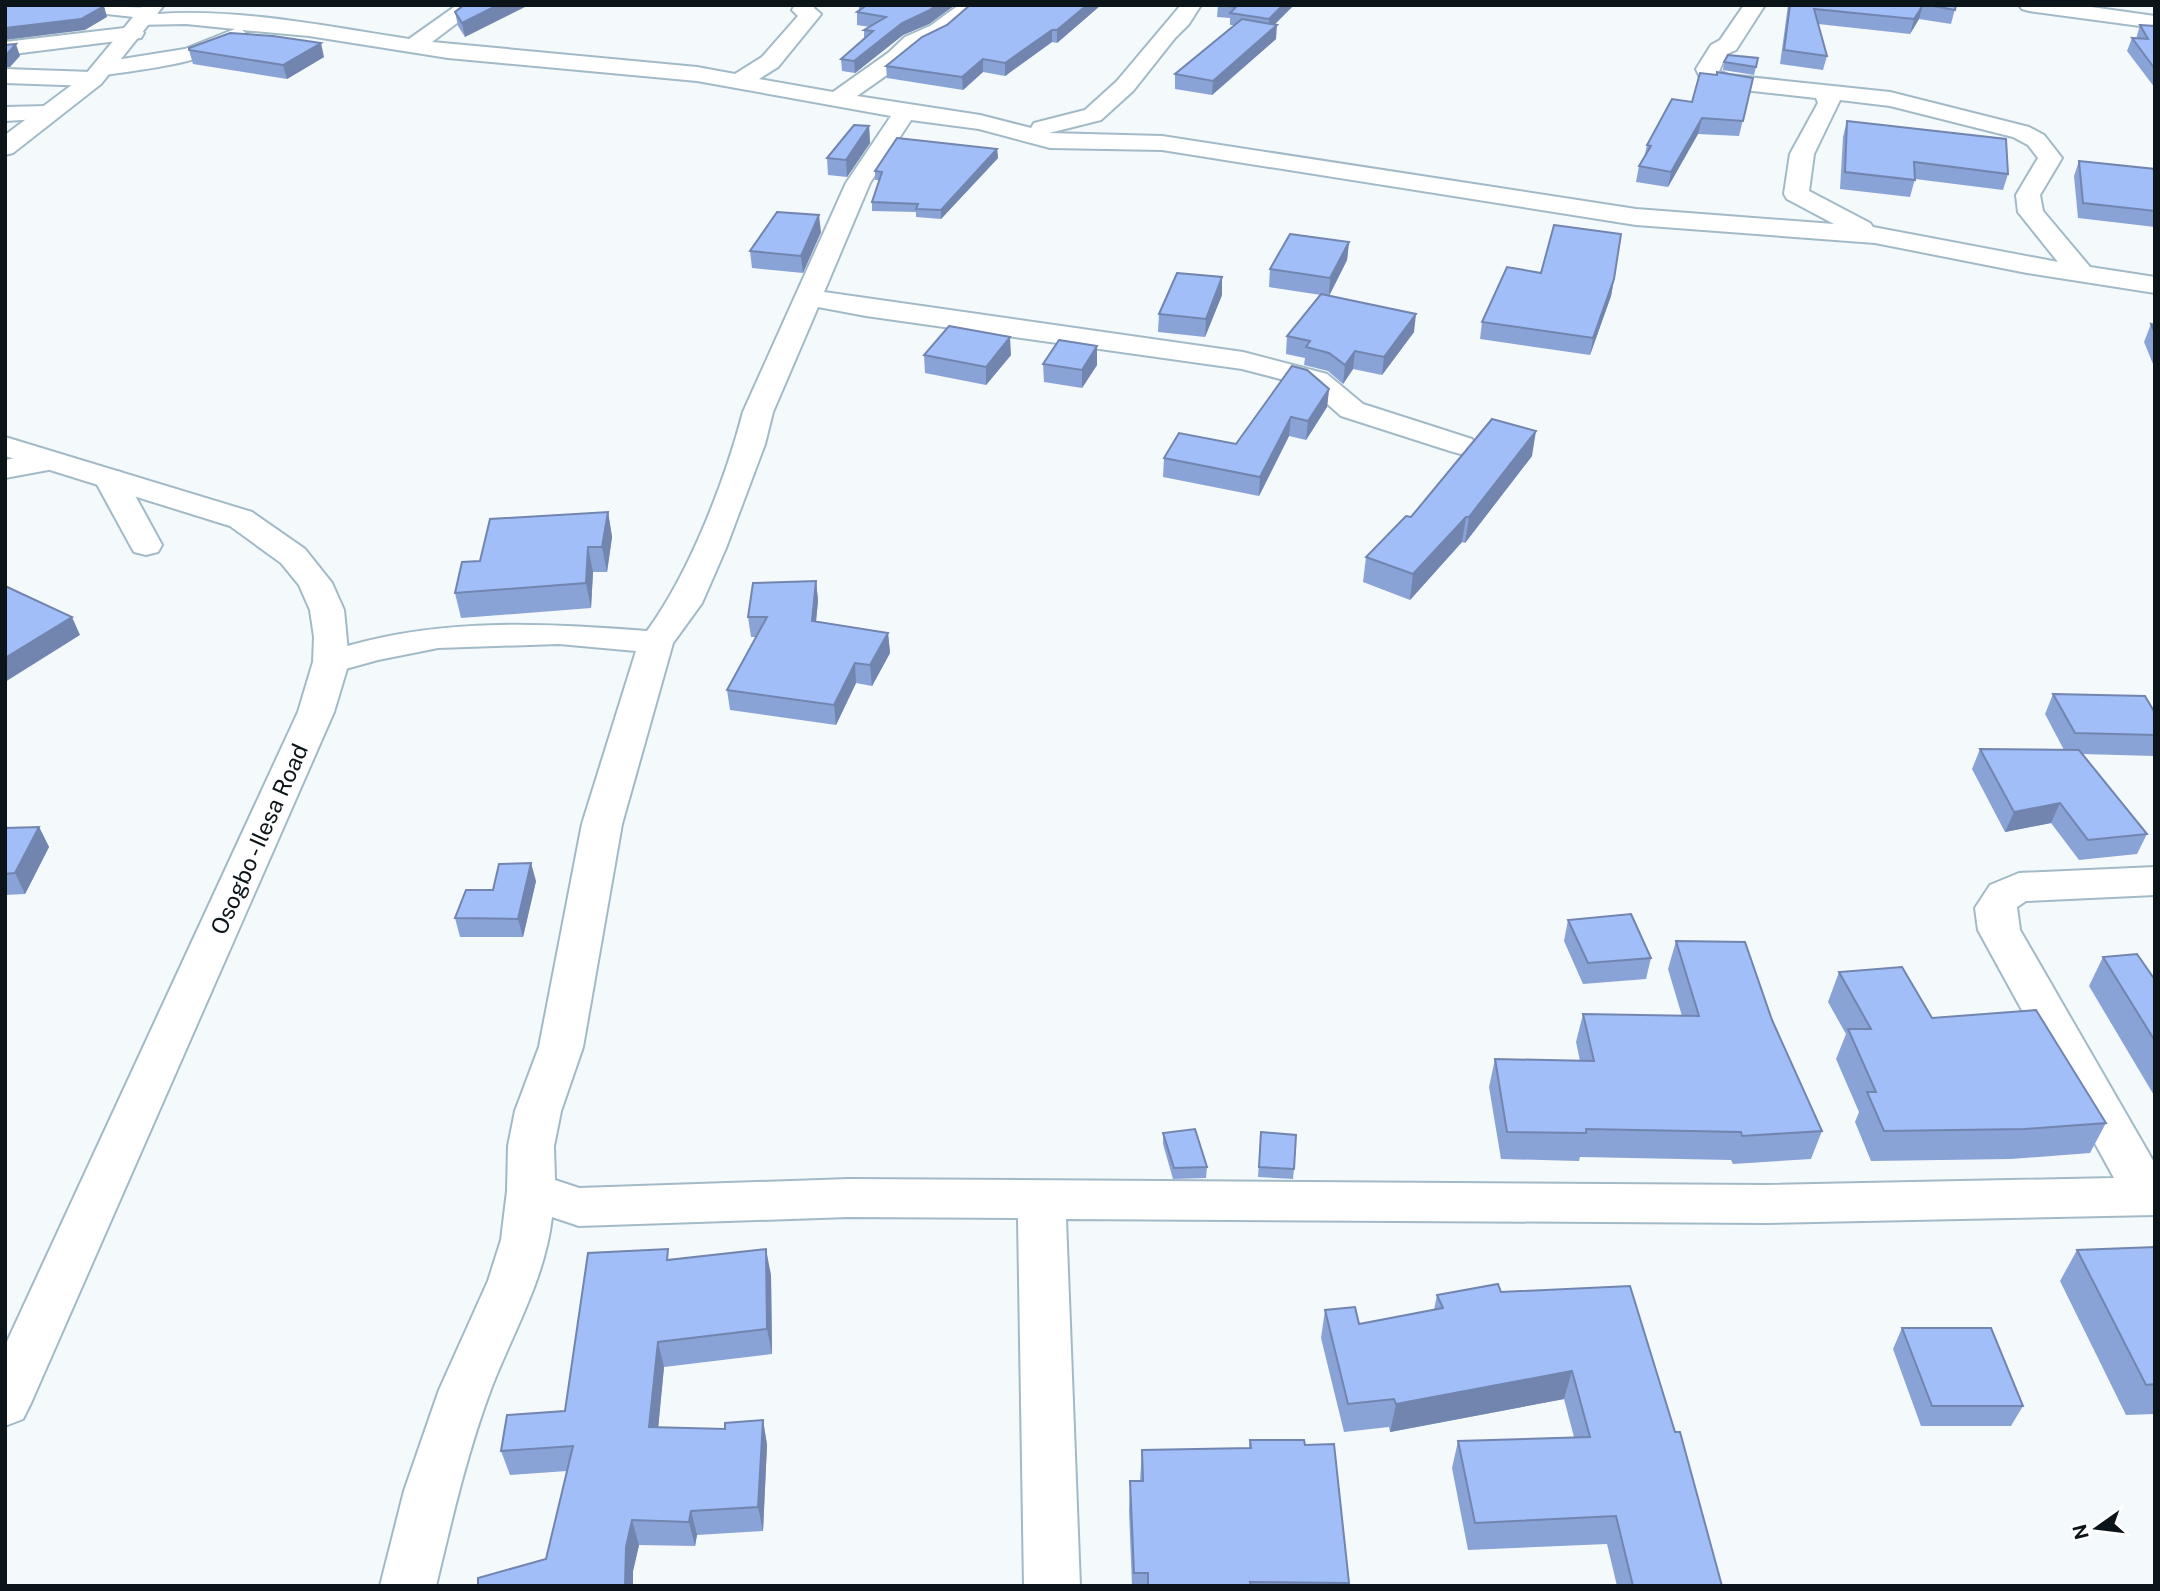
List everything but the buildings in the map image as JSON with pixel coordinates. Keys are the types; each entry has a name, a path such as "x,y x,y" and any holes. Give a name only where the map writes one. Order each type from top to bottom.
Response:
{"street":[{"path":"79,5 144,18 186,18 254,24 504,57 650,69 980,122 1027,136 1064,142 1162,143 1636,217 1875,235 2081,274 2155,285"},
{"path":"5,76 99,74 202,51 231,39 279,5"},
{"path":"413,46 471,5"},
{"path":"738,82 770,62 789,43 811,14 802,10 806,5"},
{"path":"837,100 896,58 913,42 937,31 972,5"},
{"path":"1004,129 1047,127 1093,115 1125,86 1167,33 1182,20 1191,5"},
{"path":"1755,5 1728,45 1718,50 1707,69 1709,75 1726,81 1918,105 2021,132 2036,140 2050,158 2028,195 2031,212 2081,274"},
{"path":"2029,5 2155,22"},
{"path":"5,49 144,18"},
{"path":"5,148 99,74 144,18"},
{"path":"1826,92 1829,103 1801,154 1796,194 1875,235"},
{"path":"408,1586 431,1491 460,1403 513,1281 525,1240 531,1191 531,1146 538,1111 561,1048 602,824 656,642 685,603 710,548 750,444 758,412 858,183 905,112"},
{"path":"5,114 48,113"},
{"path":"809,297 866,308 1255,364 1317,380 1352,410 1461,445"},
{"name":"Osogbo - Ilesa Road","path":"5,446 241,519 293,556 315,583 327,610 331,662 316,712 5,1403"},
{"path":"5,470 48,461"},
{"path":"110,479 146,545"},
{"path":"331,662 373,650 438,638 559,634 656,642"},
{"path":"531,1191 579,1207 849,1198 1766,1204 2151,1196 1998,930 1994,911 2001,895 2019,887 2155,881"},
{"path":"1041,1200 1052,1586"},
{"path":"525,1240 579,1207"}]}
